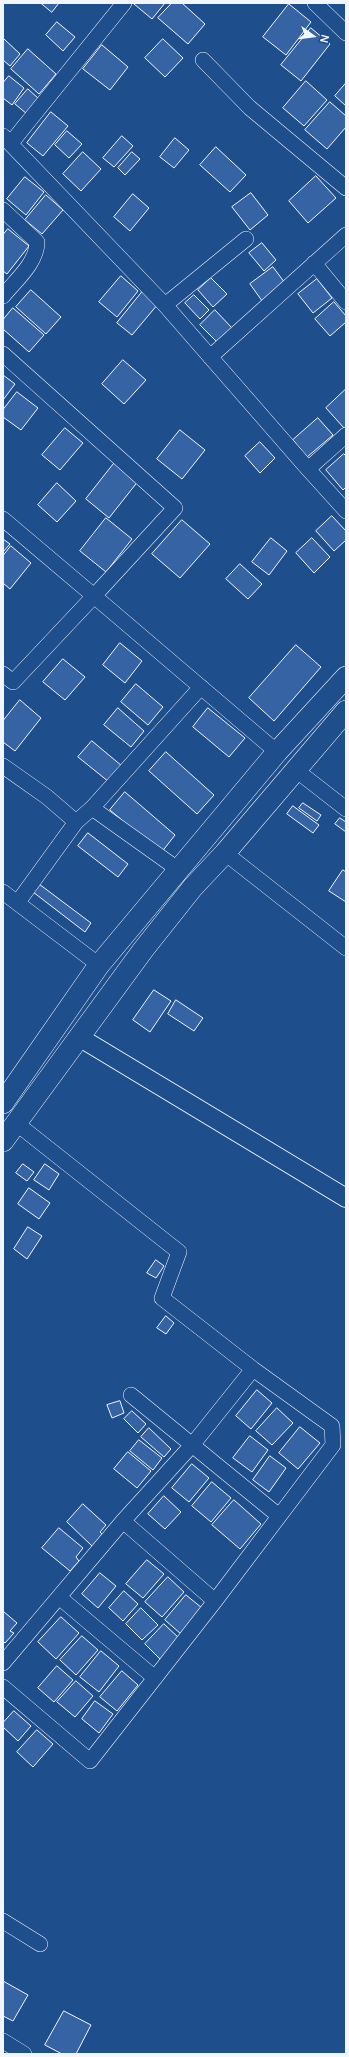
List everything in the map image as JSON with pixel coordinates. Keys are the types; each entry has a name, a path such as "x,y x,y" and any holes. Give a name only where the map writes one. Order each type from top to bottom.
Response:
{"main road":[{"path":"3,1103 99,965 277,752 346,677"},
{"path":"3,1141 78,1037 188,892 225,853 346,711"}],"street":[{"path":"124,3 7,140 165,305 346,511"},
{"path":"315,3 346,33"},
{"path":"202,60 250,108 346,188"},
{"path":"3,210 37,242 37,249 34,257 3,296"},
{"path":"210,357 346,235"},
{"path":"165,305 246,239"},
{"path":"314,263 346,302"},
{"path":"3,354 175,508 13,682 3,674"},
{"path":"308,469 346,435"},
{"path":"3,519 277,752"},
{"path":"18,902 76,822 92,808 200,687"},
{"path":"3,766 47,797 76,822"},
{"path":"296,770 346,809"},
{"path":"92,808 179,870"},
{"path":"225,853 346,948"},
{"path":"3,892 99,965"},
{"path":"78,1037 346,1198"},
{"path":"3,1687 90,1761 215,1601 333,1445 332,1426 253,1370 162,1298 179,1252 16,1123"},
{"path":"3,1663 123,1521 193,1444 253,1370"},
{"path":"131,1395 193,1444 279,1516"},
{"path":"123,1521 215,1601"},
{"path":"60,1597 155,1678"},
{"path":"3,1921 40,1944"},
{"path":"3,2041 24,2054"}],"building":[{"path":"41,3 59,3 52,12"},
{"path":"165,3 152,19 134,4"},
{"path":"172,3 182,3 205,24 188,44 158,18"},
{"path":"289,4 311,22 286,55 263,37"},
{"path":"57,22 75,37 63,51 46,35"},
{"path":"311,28 330,44 301,81 281,65"},
{"path":"3,38 20,54 10,66 3,60"},
{"path":"163,39 183,58 165,77 145,58"},
{"path":"102,45 128,67 110,90 83,69"},
{"path":"28,49 56,74 39,94 11,69"},
{"path":"9,76 24,88 12,105 3,98 3,83"},
{"path":"306,81 327,100 304,126 283,108"},
{"path":"346,83 346,106 335,96"},
{"path":"28,89 39,99 27,114 15,104"},
{"path":"330,102 346,116 346,127 327,149 305,130"},
{"path":"51,112 68,126 43,156 27,143"},
{"path":"67,131 82,144 69,158 55,145"},
{"path":"122,136 133,146 114,167 103,158"},
{"path":"175,138 189,150 174,168 160,157"},
{"path":"216,147 246,175 230,192 200,165"},
{"path":"83,152 101,169 81,191 63,174"},
{"path":"132,152 140,159 125,175 118,168"},
{"path":"316,176 336,198 308,223 289,201"},
{"path":"25,177 44,192 26,215 7,199"},
{"path":"251,193 268,215 250,230 232,207"},
{"path":"133,194 149,208 130,231 114,217"},
{"path":"46,195 63,210 42,234 25,220"},
{"path":"8,229 29,246 7,274 3,271 3,235"},
{"path":"262,243 276,260 264,271 249,253"},
{"path":"273,267 288,287 265,305 250,284"},
{"path":"121,276 138,291 117,317 99,302"},
{"path":"211,278 227,294 213,307 198,290"},
{"path":"317,279 332,298 313,313 298,294"},
{"path":"31,290 61,317 46,334 16,307"},
{"path":"143,291 158,304 132,335 117,323"},
{"path":"194,295 209,310 200,319 185,303"},
{"path":"334,302 346,316 346,322 330,336 315,319"},
{"path":"13,308 44,335 29,352 3,329 3,320"},
{"path":"215,310 232,328 217,342 200,325"},
{"path":"123,360 146,380 124,404 102,384"},
{"path":"3,375 15,384 3,400"},
{"path":"346,389 346,427 344,428 326,408"},
{"path":"17,392 38,408 21,430 3,417 3,410"},
{"path":"318,418 333,435 307,457 293,440"},
{"path":"65,428 83,443 60,470 42,455"},
{"path":"180,430 205,450 182,479 157,459"},
{"path":"260,442 275,458 260,473 245,456"},
{"path":"344,454 346,456 346,487 343,490 326,470"},
{"path":"116,461 139,480 109,518 86,499"},
{"path":"57,483 76,501 57,522 38,505"},
{"path":"332,516 346,531 346,540 334,551 316,531"},
{"path":"106,518 132,539 106,572 80,551"},
{"path":"182,520 210,544 180,578 152,554"},
{"path":"271,538 287,551 269,575 252,562"},
{"path":"312,538 330,557 314,573 296,553"},
{"path":"3,539 10,544 3,552"},
{"path":"11,546 31,563 10,589 3,583 3,556"},
{"path":"240,564 262,584 248,599 226,579"},
{"path":"120,643 142,661 125,683 103,665"},
{"path":"296,645 321,667 274,721 249,698"},
{"path":"63,659 85,677 65,700 43,682"},
{"path":"136,684 163,707 148,725 121,702"},
{"path":"20,700 41,718 15,751 3,742 3,721"},
{"path":"118,708 144,731 131,747 104,725"},
{"path":"208,708 245,738 229,757 193,727"},
{"path":"92,741 122,766 109,782 78,757"},
{"path":"166,752 214,795 197,814 149,771"},
{"path":"125,792 175,835 161,853 110,810"},
{"path":"303,803 321,815 317,821 299,808"},
{"path":"293,806 319,825 313,833 287,814"},
{"path":"340,818 346,822 346,832 335,824"},
{"path":"88,833 128,864 118,877 78,846"},
{"path":"343,870 346,872 346,902 329,891"},
{"path":"39,884 91,923 85,932 33,892"},
{"path":"154,990 171,1001 150,1032 133,1020"},
{"path":"176,1000 203,1018 194,1031 168,1014"},
{"path":"23,1164 34,1172 27,1181 16,1173"},
{"path":"45,1164 59,1174 49,1190 34,1180"},
{"path":"29,1188 50,1203 39,1219 18,1204"},
{"path":"28,1227 42,1236 27,1259 14,1249"},
{"path":"156,1260 164,1266 156,1278 147,1273"},
{"path":"166,1316 174,1323 166,1334 157,1328"},
{"path":"257,1390 272,1403 251,1429 236,1416"},
{"path":"120,1401 124,1413 112,1418 107,1405"},
{"path":"277,1408 293,1423 272,1445 256,1431"},
{"path":"132,1411 146,1424 138,1433 124,1419"},
{"path":"300,1427 320,1443 298,1469 279,1453"},
{"path":"149,1428 171,1449 164,1457 141,1437"},
{"path":"250,1436 268,1450 252,1472 233,1458"},
{"path":"139,1440 162,1458 153,1470 130,1451"},
{"path":"128,1452 151,1471 137,1488 114,1469"},
{"path":"270,1456 286,1468 269,1492 253,1480"},
{"path":"192,1464 209,1478 189,1502 172,1488"},
{"path":"212,1482 231,1498 211,1522 192,1506"},
{"path":"164,1496 181,1512 165,1529 148,1514"},
{"path":"234,1500 261,1524 240,1549 212,1525"},
{"path":"83,1504 106,1525 100,1532 103,1535 92,1546 67,1522"},
{"path":"59,1528 83,1548 76,1557 79,1561 70,1571 42,1548"},
{"path":"147,1560 164,1574 143,1598 126,1584"},
{"path":"100,1573 116,1586 98,1608 82,1594"},
{"path":"168,1577 184,1592 162,1617 145,1602"},
{"path":"124,1591 138,1604 123,1621 109,1608"},
{"path":"186,1595 202,1608 181,1634 165,1620"},
{"path":"141,1608 158,1625 142,1640 126,1624"},
{"path":"3,1611 17,1623 10,1631 14,1633 5,1643 3,1641"},
{"path":"61,1617 79,1633 56,1659 38,1642"},
{"path":"164,1624 180,1639 160,1659 145,1644"},
{"path":"82,1636 98,1650 76,1675 60,1660"},
{"path":"101,1651 119,1666 99,1692 80,1677"},
{"path":"57,1666 73,1680 54,1702 38,1688"},
{"path":"122,1671 138,1685 117,1711 100,1697"},
{"path":"76,1681 93,1696 75,1717 57,1702"},
{"path":"95,1701 113,1714 99,1733 82,1719"},
{"path":"14,1711 31,1726 18,1741 3,1727 3,1723"},
{"path":"37,1730 53,1744 33,1767 17,1752"},
{"path":"3,1981 28,1995 13,2021 3,2016"},
{"path":"64,2011 91,2025 76,2054 62,2054 45,2045"}]}
